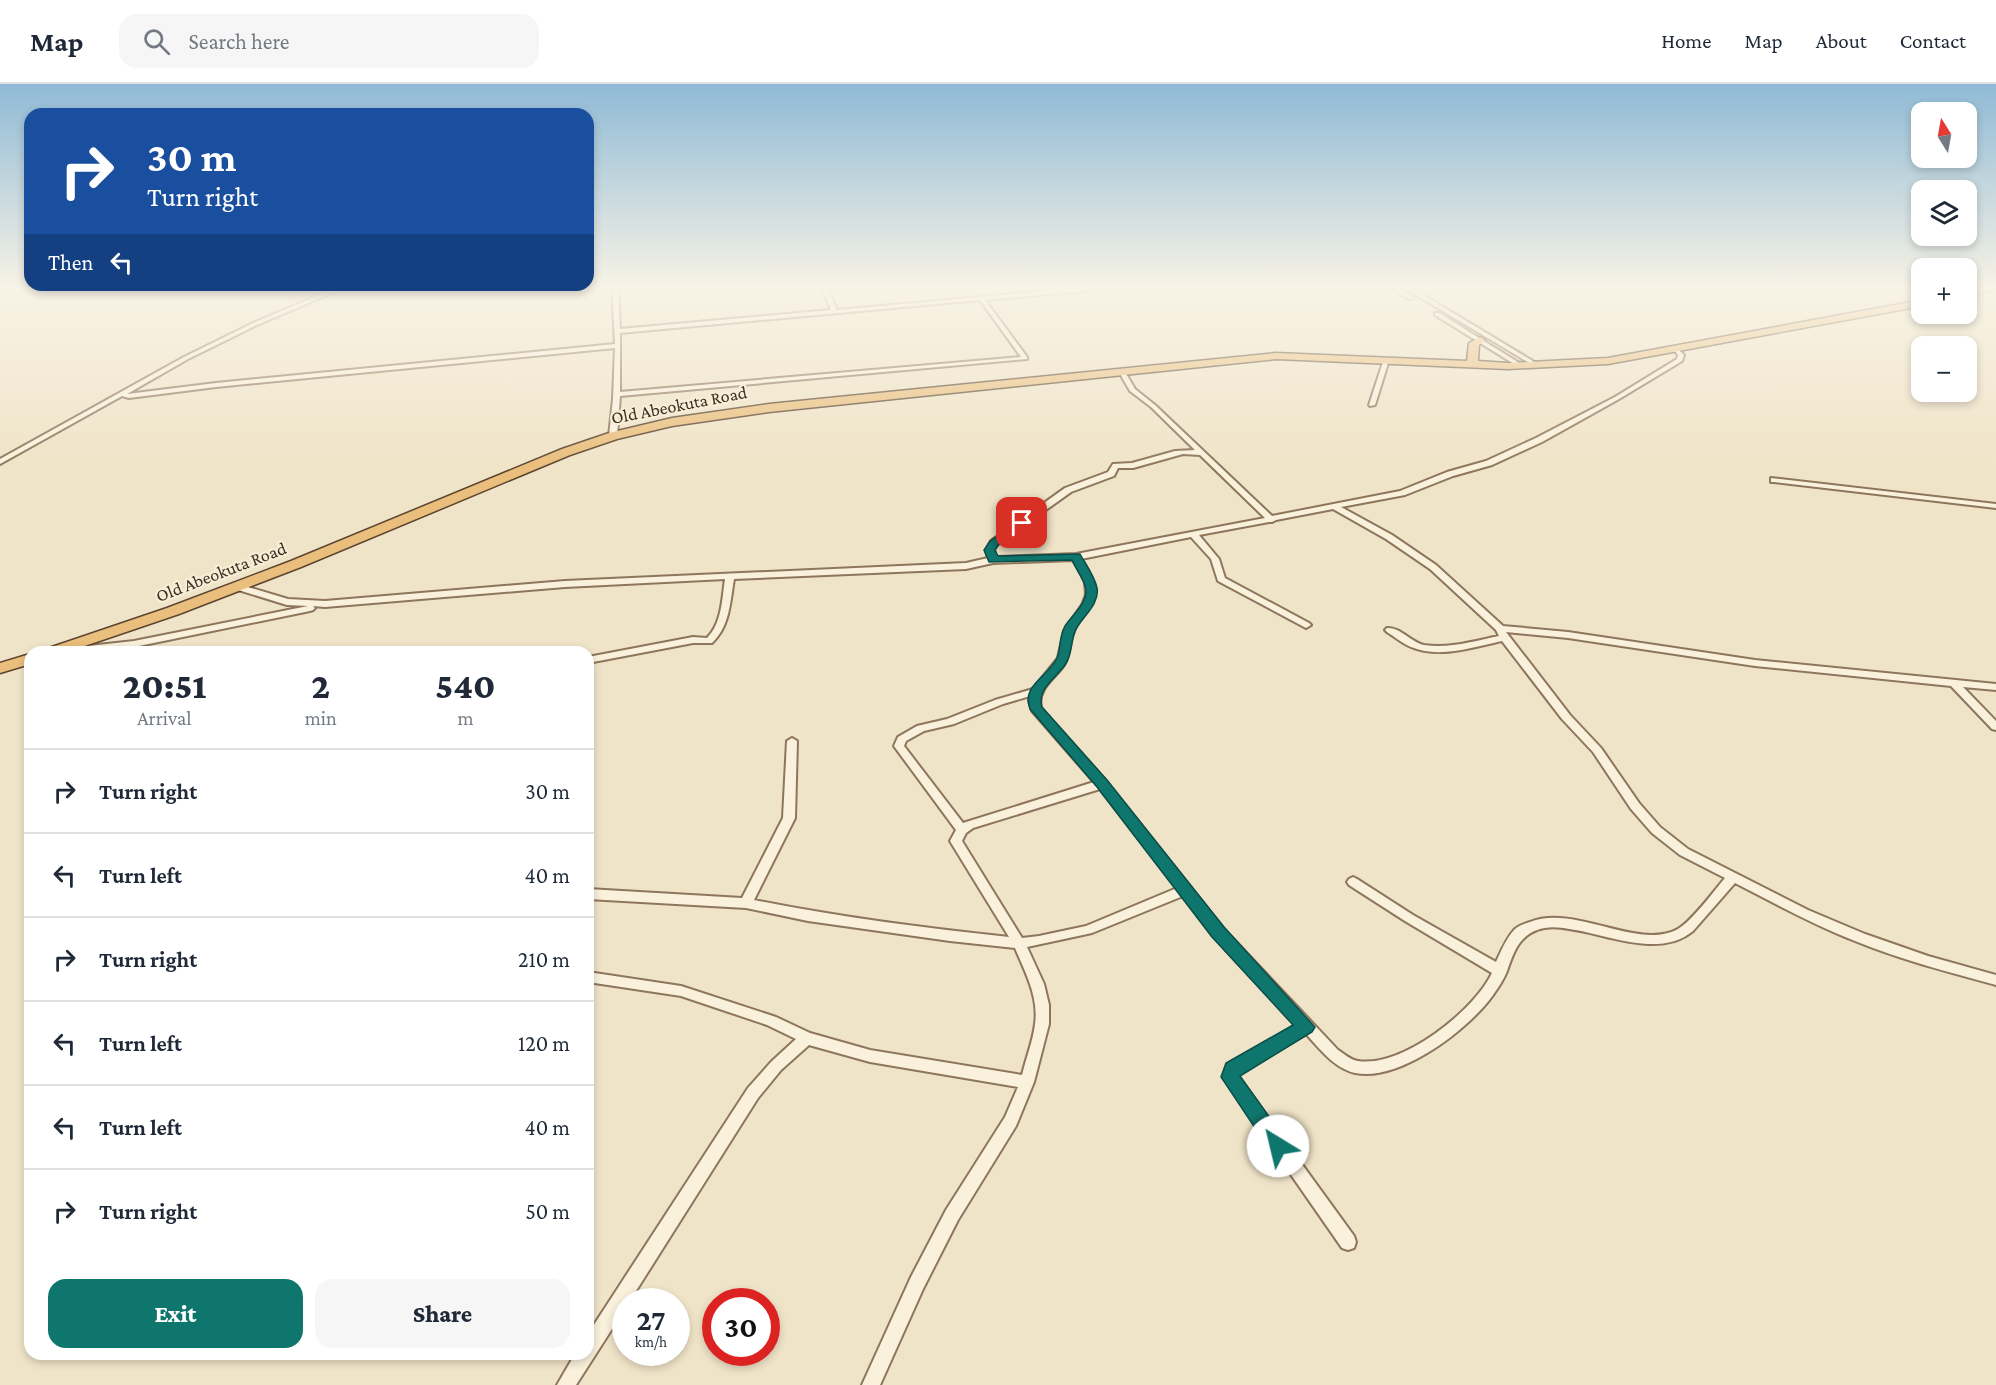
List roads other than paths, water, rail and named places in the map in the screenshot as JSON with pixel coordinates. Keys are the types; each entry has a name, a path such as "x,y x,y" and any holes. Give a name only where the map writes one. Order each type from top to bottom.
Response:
{"highway":[{"path":"1472,365 1474,348"},
{"name":"Old Abeokuta Road","path":"69,646 238,587 371,534 530,466 613,436 672,422 726,413 1276,356 1538,366 1608,361 1689,348"},
{"path":"0,668 24,661"}],"street":[{"path":"0,462 210,348"},
{"path":"122,394 129,396 216,385 598,348"},
{"path":"613,436 618,394 616,348"},
{"path":"618,394 1024,358 1017,348"},
{"path":"1492,348 1521,366"},
{"path":"1508,348 1538,366"},
{"path":"116,646 325,604 565,584 966,566 993,560 1076,557 1192,533 1272,520 1402,493 1450,474 1489,463 1591,412 1680,360 1681,355 1677,350"},
{"path":"1372,405 1386,360"},
{"path":"1122,372 1132,390 1153,406 1272,520"},
{"path":"993,560 990,550 994,543 1068,490 1111,474 1116,466 1135,465 1174,451 1188,450 1201,453"},
{"path":"1774,480 1996,506"},
{"path":"1335,507 1389,537 1433,567 1502,633 1566,717 1597,750 1635,806 1656,830 1684,852 1732,878 1860,938 1928,961 1996,980"},
{"path":"1192,533 1212,553 1221,568 1221,579 1306,625"},
{"path":"1076,557 1092,588 1091,597 1065,638 1064,656 1060,663 1035,692 1033,700 1036,709 1102,784 1218,932 1333,1054 1356,1067 1379,1067 1416,1052 1456,1023 1488,992 1520,931 1538,922 1582,926 1634,937 1666,938 1683,932 1732,878"},
{"path":"594,659 693,640 709,641 716,636 720,628 730,577"},
{"path":"238,587 287,602 325,604"},
{"path":"1390,630 1415,645 1426,648 1438,648 1502,633 1568,635 1755,663 1996,687"},
{"path":"1953,682 1996,727"},
{"path":"962,830 899,746 902,740 921,728 950,722 999,702 1035,692"},
{"path":"746,903 789,818 792,741"},
{"path":"871,1385 917,1283 952,1215 1011,1121 1027,1082 1041,1034 1042,1005 1037,984 1019,943 956,841 962,830 969,825 1102,784"},
{"path":"1353,882 1500,971"},
{"path":"594,894 746,903 808,915 950,936 1019,943 1088,930 1184,890"},
{"path":"594,977 681,991 771,1021 807,1038 870,1056 1027,1082"},
{"path":"1306,1027 1233,1069 1230,1077 1348,1242"},
{"path":"594,1341 753,1093 776,1066 807,1038"},
{"path":"566,1385 581,1360"}]}
